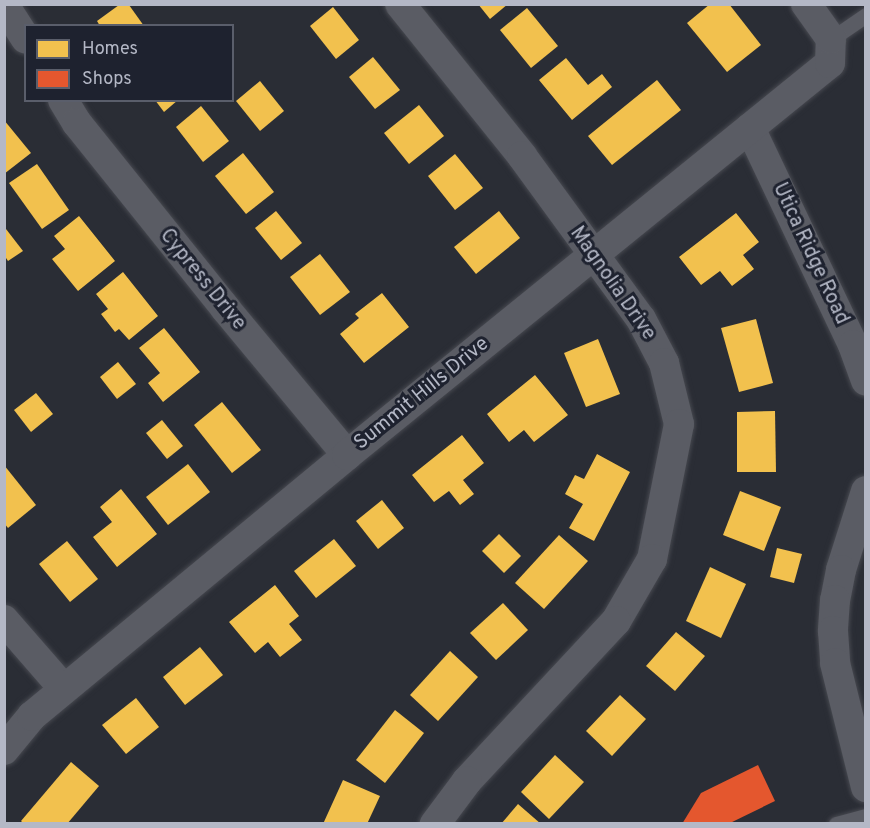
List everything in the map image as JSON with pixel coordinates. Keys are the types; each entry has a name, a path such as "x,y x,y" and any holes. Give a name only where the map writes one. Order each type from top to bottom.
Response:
{"street":[{"name":"Magnolia Drive","path":"400,4 522,156 641,319 664,363 679,424 652,559 616,621 467,781 435,824"},
{"path":"806,4 831,39"},
{"path":"4,5 24,36"},
{"name":"Summit Hills Drive","path":"4,750 32,716 64,689 347,455 830,63 831,39"},
{"name":"Cypress Drive","path":"64,102 76,123 347,455"},
{"name":"Utica Ridge Road","path":"750,128 853,345 866,381"},
{"path":"866,491 837,590 833,632 835,663 866,787"},
{"path":"4,620 64,689"}],"lane":[{"path":"831,39 866,15"},
{"path":"836,824 866,816"}],"building: Homes":[{"path":"478,4 508,4 490,19"},
{"path":"710,4 729,4 761,45 727,72 687,23"},
{"path":"119,5 129,5 143,24 99,24 97,21"},
{"path":"333,7 359,40 336,59 310,26"},
{"path":"527,8 558,46 531,68 500,30"},
{"path":"373,57 400,90 375,109 349,77"},
{"path":"566,58 588,85 602,74 612,87 572,120 539,80"},
{"path":"657,80 681,110 612,165 588,136"},
{"path":"260,81 284,111 260,131 236,101"},
{"path":"156,102 176,102 164,112"},
{"path":"419,105 444,136 409,164 384,133"},
{"path":"201,106 229,141 203,162 176,127"},
{"path":"4,120 31,153 4,174"},
{"path":"243,153 274,192 246,214 215,176"},
{"path":"455,154 483,188 455,210 428,176"},
{"path":"37,164 69,210 42,229 9,183"},
{"path":"276,211 302,243 281,260 255,228"},
{"path":"499,211 520,238 476,274 454,247"},
{"path":"736,213 759,242 743,255 754,269 732,286 720,271 701,285 679,257"},
{"path":"79,216 115,261 78,291 52,259 65,249 54,236"},
{"path":"6,229 23,251 8,261 4,255"},
{"path":"320,254 350,292 320,315 290,277"},
{"path":"123,272 158,316 129,340 119,329 115,332 101,314 108,309 96,294"},
{"path":"382,293 409,327 364,363 340,334 359,318 355,314"},
{"path":"756,319 773,383 739,392 721,328"},
{"path":"164,328 200,372 163,402 148,383 160,373 139,348"},
{"path":"598,339 620,394 586,407 564,353"},
{"path":"118,362 136,384 117,399 100,377"},
{"path":"535,375 568,415 534,442 524,430 509,442 487,414"},
{"path":"36,393 53,414 31,432 14,410"},
{"path":"222,402 261,450 232,473 194,425"},
{"path":"775,411 776,472 737,472 737,412"},
{"path":"162,420 183,446 167,459 146,433"},
{"path":"462,435 484,463 463,480 474,494 460,505 449,491 434,502 412,475"},
{"path":"597,454 630,472 594,541 569,528 583,504 565,494 575,475 584,479"},
{"path":"188,464 210,492 168,525 146,497"},
{"path":"4,465 36,505 8,528 4,523"},
{"path":"121,489 157,534 117,567 93,537 112,522 100,507"},
{"path":"740,491 781,507 764,551 723,535"},
{"path":"382,500 404,528 378,549 356,521"},
{"path":"499,534 521,556 504,573 482,551"},
{"path":"559,535 588,561 544,609 515,583"},
{"path":"334,539 356,566 316,598 294,571"},
{"path":"67,541 98,579 70,602 39,564"},
{"path":"777,548 802,554 794,583 770,577"},
{"path":"710,567 746,584 721,638 686,621"},
{"path":"275,585 299,616 289,624 302,640 280,657 268,642 255,653 229,622"},
{"path":"503,603 528,630 496,660 470,633"},
{"path":"676,632 705,656 675,691 646,666"},
{"path":"200,647 223,675 185,705 163,677"},
{"path":"450,651 478,677 438,721 410,695"},
{"path":"620,695 646,719 612,756 586,731"},
{"path":"136,698 159,727 126,754 102,725"},
{"path":"395,710 424,733 385,783 356,760"},
{"path":"555,755 584,782 549,819 521,792"},
{"path":"71,762 99,786 67,824 24,824 21,821"},
{"path":"343,780 380,796 367,824 323,824"},
{"path":"518,804 541,824 501,824"}],"building: Shops":[{"path":"758,765 775,801 728,824 682,824 701,793"}]}
